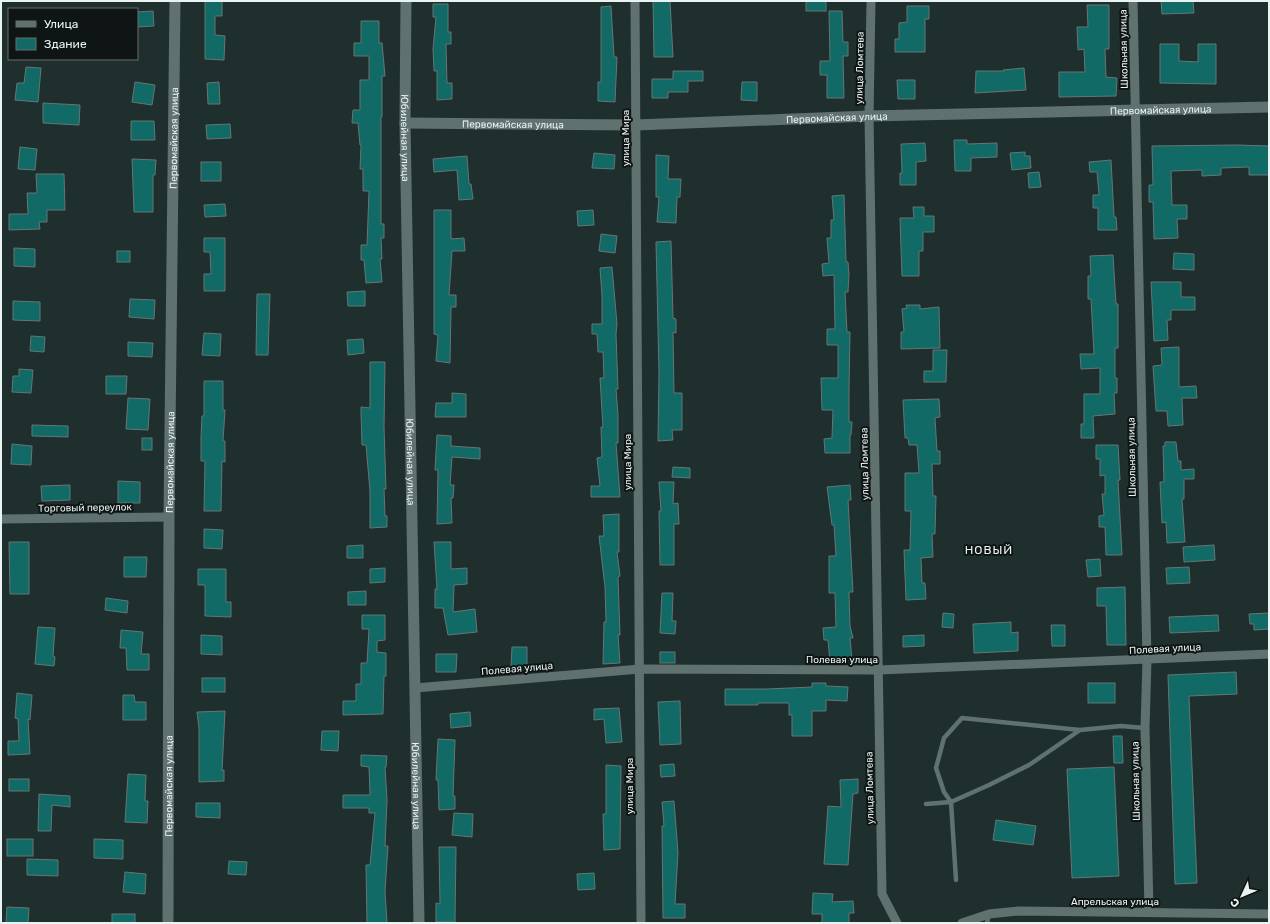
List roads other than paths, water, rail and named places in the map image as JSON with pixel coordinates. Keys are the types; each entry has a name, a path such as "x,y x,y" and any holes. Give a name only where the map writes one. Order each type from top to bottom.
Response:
{"street":[{"name":"Первомайская улица","path":"168,923 169,517 175,1"},
{"name":"Юбилейная улица","path":"406,1 405,123 419,923"},
{"name":"улица Мира","path":"635,1 641,923"},
{"name":"улица Ломтева","path":"871,1 869,116 882,894 897,923"},
{"name":"Школьная улица","path":"1133,1 1147,660 1145,728 1149,912"},
{"name":"Первомайская улица","path":"405,123 636,125 869,116 1269,107"},
{"name":"Торговый переулок","path":"1,519 169,517"},
{"name":"Полевая улица","path":"415,688 640,669 879,670 1269,654"},
{"name":"Апрельская улица","path":"962,923 989,914 1019,911 1269,914"}],"lane":[{"path":"956,880 951,802 944,792 936,768 944,738 962,718 1080,730 1121,726 1145,728"},
{"path":"926,804 951,802 1029,765 1080,730"},
{"path":"987,923 989,914"}],"district":[{"name":"НОВЫЙ","path":"989,550"}]}
